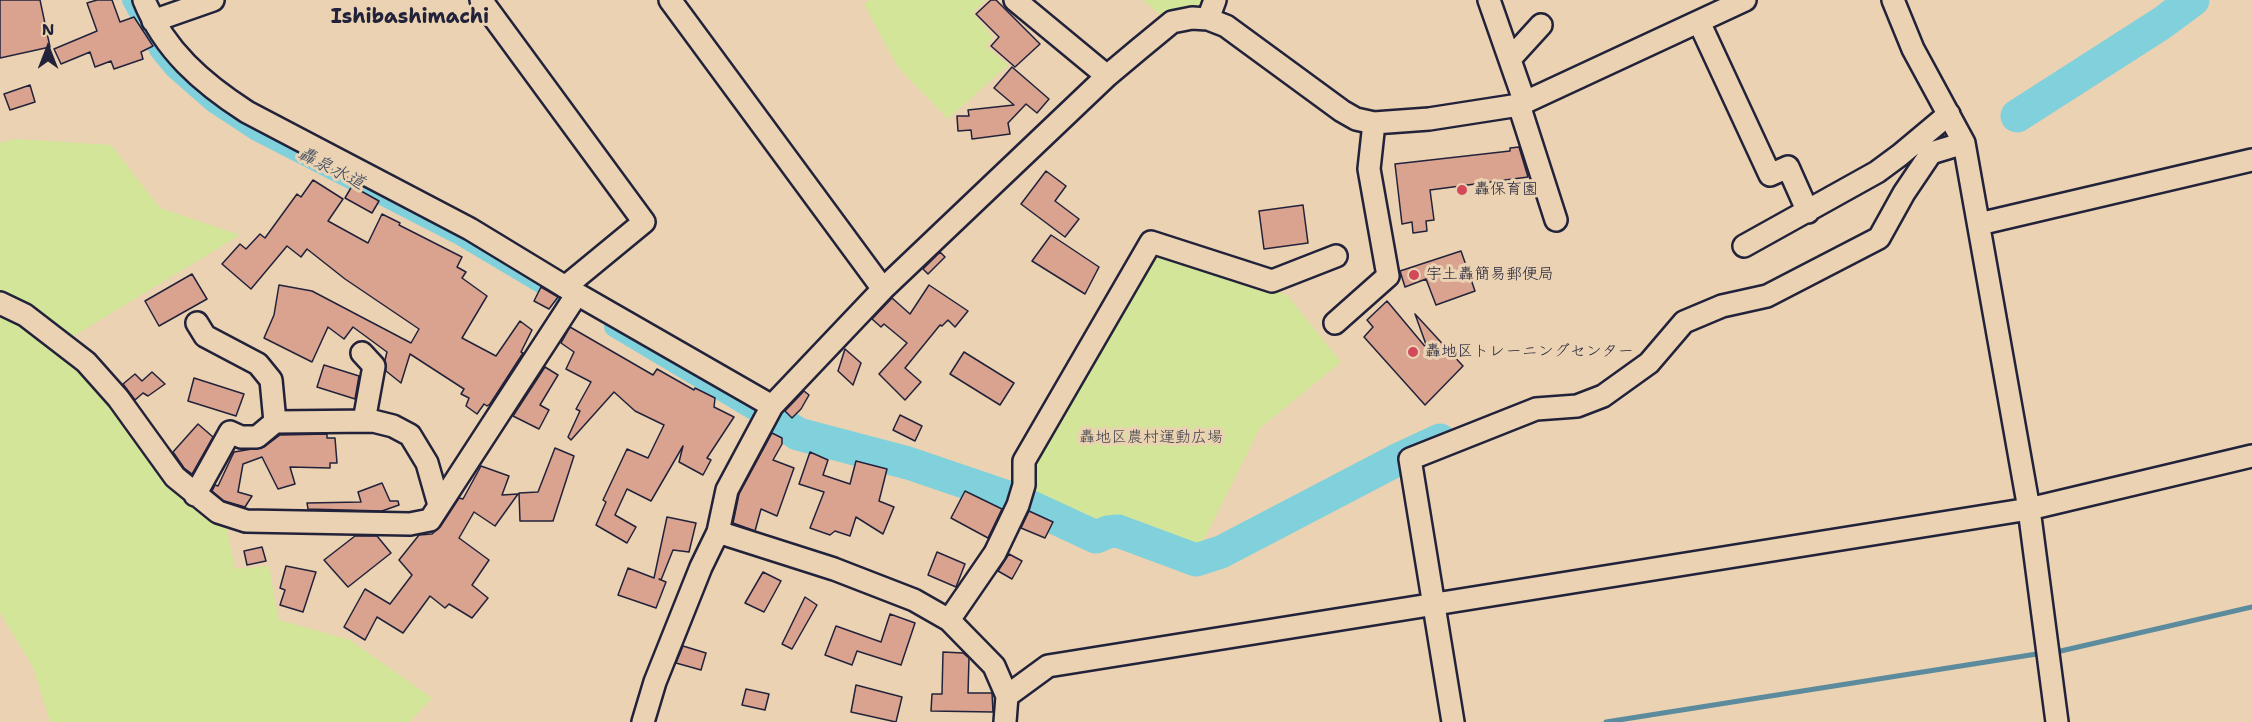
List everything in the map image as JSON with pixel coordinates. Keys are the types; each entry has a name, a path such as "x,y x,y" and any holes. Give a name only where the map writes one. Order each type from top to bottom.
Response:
{"street":[{"path":"144,0 153,21 168,44 187,66 215,91 246,112 470,229 571,291 772,406"},
{"path":"153,21 213,0"},
{"path":"0,303 26,315 86,362 118,398 175,477 218,512 246,521 410,524 430,520 571,291 644,222 481,0"},
{"path":"670,0 883,289"},
{"path":"1015,0 1107,76"},
{"path":"1489,0 1510,59 1556,220"},
{"path":"644,722 663,661 700,567 718,532 727,490 772,406 883,289 1107,76 1172,22 1192,18 1212,9 1226,26 1341,111 1356,119 1374,123 1429,119 1522,104 1745,0"},
{"path":"1893,0 1913,49 1964,143 2029,509 2057,722"},
{"path":"1699,22 1770,175 1788,167 1809,212"},
{"path":"1510,59 1541,25"},
{"path":"1744,246 1809,212 1876,172 1949,114"},
{"path":"1335,323 1388,276 1369,169 1374,123"},
{"path":"1453,722 1410,459 1536,409 1576,406 1603,396 1649,363 1684,322 1722,306 1767,296 1879,238 1904,193 1931,153 1964,143"},
{"path":"1979,224 2252,160"},
{"path":"949,620 996,553 1018,505 1024,485 1024,461 1151,242 1272,281 1336,256"},
{"path":"198,323 205,336 258,364 271,380 275,422"},
{"path":"362,353 374,366 364,421"},
{"path":"195,495 230,432 241,437 257,437 275,422 364,421 393,426 410,435 427,463 439,506"},
{"path":"1007,696 1048,666 2029,509 2252,456"},
{"path":"718,532 844,573 914,600 949,620 994,666 1007,696 1005,722"}],"green space":[{"path":"869,0 985,0 973,13 993,37 986,46 1008,65 948,119 897,66 864,4"},
{"path":"1143,0 1207,0 1204,9 1182,9 1160,15"},
{"path":"15,139 111,145 160,208 240,235 59,345 113,398 163,476 199,513 226,524 235,569 269,566 279,620 350,640 432,698 409,722 50,722 33,667 0,613 0,143"},
{"name":"轟地区農村運動広場","path":"1154,250 1287,295 1341,362 1260,428 1197,553 1107,521 1099,532 1025,498 1029,464"}],"building":[{"path":"0,0 40,0 50,47 0,58"},
{"path":"112,0 120,22 134,17 153,46 141,52 143,59 114,69 111,61 95,67 90,52 61,64 54,49 97,31 87,3"},
{"path":"991,0 996,0 1040,44 1015,67 991,46 999,37 976,14"},
{"path":"1012,67 1049,99 1037,113 1026,104 1008,123 1010,134 972,139 971,130 958,131 957,116 969,116 968,110 1014,105 994,88"},
{"path":"30,85 35,102 10,110 4,94"},
{"path":"1519,147 1528,177 1430,190 1434,220 1426,221 1427,231 1413,233 1412,222 1402,224 1395,164 1510,151 1510,148"},
{"path":"1046,171 1066,186 1055,201 1079,219 1065,237 1021,204"},
{"path":"313,180 343,199 328,221 368,243 382,214 462,257 457,267 466,272 462,278 487,296 462,338 496,356 520,321 532,330 521,352 523,353 490,404 487,406 484,404 477,414 466,406 469,398 461,394 464,389 410,354 401,383 386,371 387,352 353,327 344,339 328,327 312,362 264,338 274,315 279,285 312,291 411,343 419,329 345,279 307,249 301,257 287,246 251,289 222,264 240,244 246,249 260,234 265,238 297,194 301,197"},
{"path":"352,186 379,201 372,213 345,198"},
{"path":"1303,205 1308,243 1264,249 1259,211"},
{"path":"1051,235 1099,267 1085,294 1032,261"},
{"path":"1461,251 1475,291 1436,305 1426,279 1405,287 1400,271"},
{"path":"940,252 945,257 928,274 923,269"},
{"path":"192,274 207,299 159,326 145,301"},
{"path":"929,285 968,311 955,327 948,320 942,326 940,325 905,368 921,382 905,400 879,374 907,343 884,324 881,327 872,319 892,298 910,314"},
{"path":"541,287 558,297 549,309 534,301"},
{"name":"轟地区トレーニングセンター","path":"1387,301 1428,350 1415,314 1463,366 1425,405 1364,337 1373,327 1367,320"},
{"path":"570,327 653,375 657,369 694,390 695,388 715,398 714,407 734,417 707,458 711,460 703,475 679,462 683,446 651,501 627,489 615,515 636,527 627,543 596,525 606,502 603,500 627,449 648,458 664,425 635,411 614,392 571,440 568,437 580,411 576,409 591,382 566,369 574,352 561,343"},
{"path":"845,349 861,363 853,385 838,371"},
{"path":"964,352 1014,383 1000,405 950,374"},
{"path":"324,365 359,376 355,399 317,387"},
{"path":"545,367 558,375 540,405 549,410 539,429 513,416"},
{"path":"152,372 165,384 148,396 143,393 135,400 123,384 135,374 142,381"},
{"path":"194,378 244,394 236,416 188,401"},
{"path":"804,391 809,395 801,409 792,418 785,411"},
{"path":"900,415 922,426 915,441 893,430"},
{"path":"198,424 213,437 192,474 184,468 173,452"},
{"path":"772,433 782,438 782,444 773,460 794,468 777,516 761,509 755,531 733,523 739,494"},
{"path":"327,434 327,438 335,438 337,463 330,463 330,468 290,467 295,484 278,489 262,457 243,464 238,492 252,496 245,507 224,501 212,491 215,485 218,486 234,452 264,447 280,435"},
{"path":"555,448 574,456 553,521 520,521 519,493 538,492"},
{"path":"810,452 828,460 823,475 850,484 856,461 887,469 879,501 894,507 883,534 856,517 850,536 835,531 830,535 810,528 824,492 799,484"},
{"path":"481,466 509,476 502,495 518,494 495,526 474,512 459,538 489,560 472,585 488,598 472,618 449,604 445,608 430,596 403,633 377,617 365,640 344,627 365,589 390,604 412,575 399,560 419,535 432,534 440,527 459,498 463,499"},
{"path":"382,483 390,501 398,501 399,505 382,511 308,509 307,503 361,502 358,492"},
{"path":"965,491 1002,509 988,538 951,518"},
{"path":"1029,511 1053,522 1045,538 1021,528"},
{"path":"667,517 696,523 689,552 673,550 661,580 666,582 656,608 618,595 628,568 654,578"},
{"path":"355,536 377,536 391,553 348,587 324,560"},
{"path":"262,547 266,561 247,565 244,551"},
{"path":"937,552 965,564 956,587 928,575"},
{"path":"1009,554 1022,561 1012,579 998,571"},
{"path":"286,566 316,572 303,612 280,605 285,590 280,588"},
{"path":"763,572 781,581 764,612 745,603"},
{"path":"805,597 817,605 792,649 782,644"},
{"path":"890,614 915,623 901,665 857,651 852,665 825,655 836,626 881,642"},
{"path":"683,646 706,653 701,670 676,663"},
{"path":"943,652 963,653 969,658 968,693 992,693 993,712 931,711 932,694 942,694"},
{"path":"856,685 902,697 896,722 851,712"},
{"path":"746,689 769,694 765,710 742,705"}],"waterway":[{"name":"轟泉水道","path":"132,0 160,51 174,68 214,103 255,130 458,234 564,297"},
{"path":"2017,116 2162,23 2193,0"},
{"name":"轟泉水道","path":"614,327 760,414"},
{"path":"776,420 798,434 908,463 1014,499 1096,537 1118,531 1196,560 1221,552 1440,440"},
{"path":"2052,653 2252,607"},
{"path":"1606,722 2043,653"}],"place":[{"name":"轟保育園","path":"1462,190"},
{"name":"宇土轟簡易郵便局","path":"1414,275"},
{"name":"轟地区トレーニングセンター","path":"1413,352"}],"district":[{"name":"Ishibashimachi","path":"410,18"}]}
